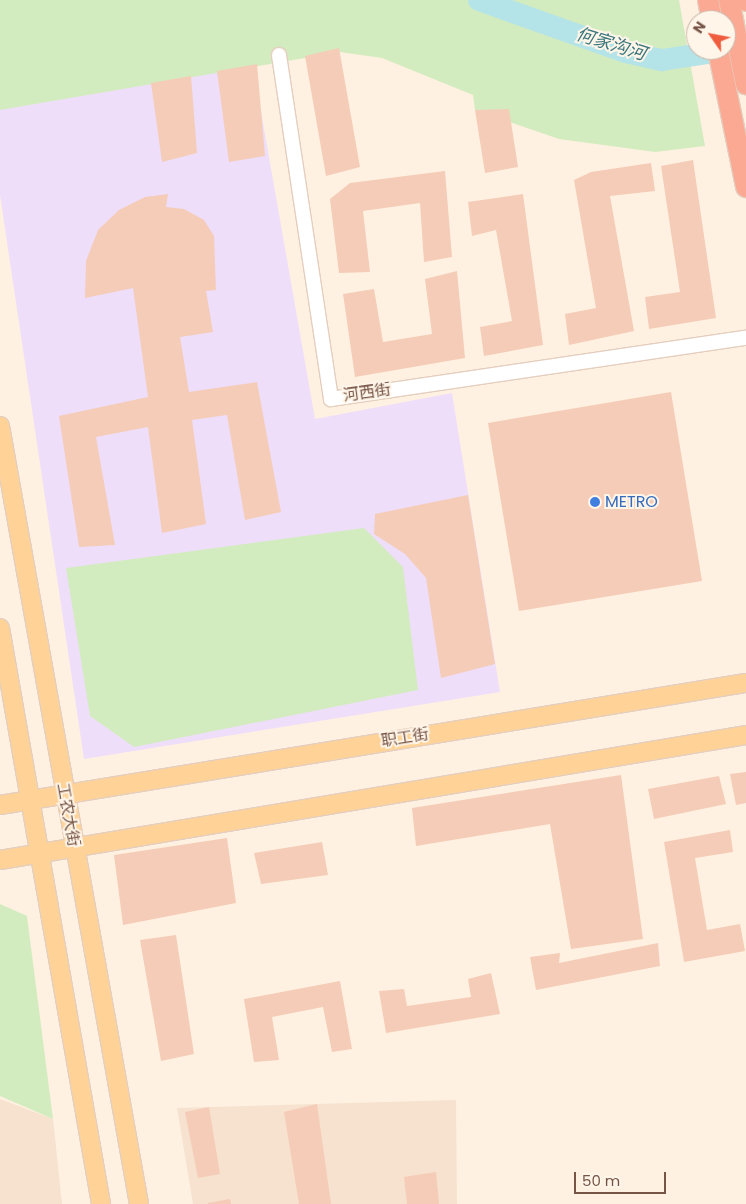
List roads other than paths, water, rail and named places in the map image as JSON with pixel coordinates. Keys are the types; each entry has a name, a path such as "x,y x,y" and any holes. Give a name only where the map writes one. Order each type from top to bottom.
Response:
{"highway":[{"path":"729,0 746,84"},
{"path":"720,60 746,187"}],"main road":[{"name":"工农大街","path":"0,426 64,794 139,1204"},
{"path":"0,628 101,1204"},
{"name":"职工街","path":"0,805 746,683"},
{"path":"0,860 74,845 746,735"}],"street":[{"name":"河西街","path":"279,55 331,399 746,338"}],"waterway":[{"name":"何家沟河","path":"479,0 626,52 662,60 746,47"}],"place":[{"name":"METRO","path":"595,502"}]}
